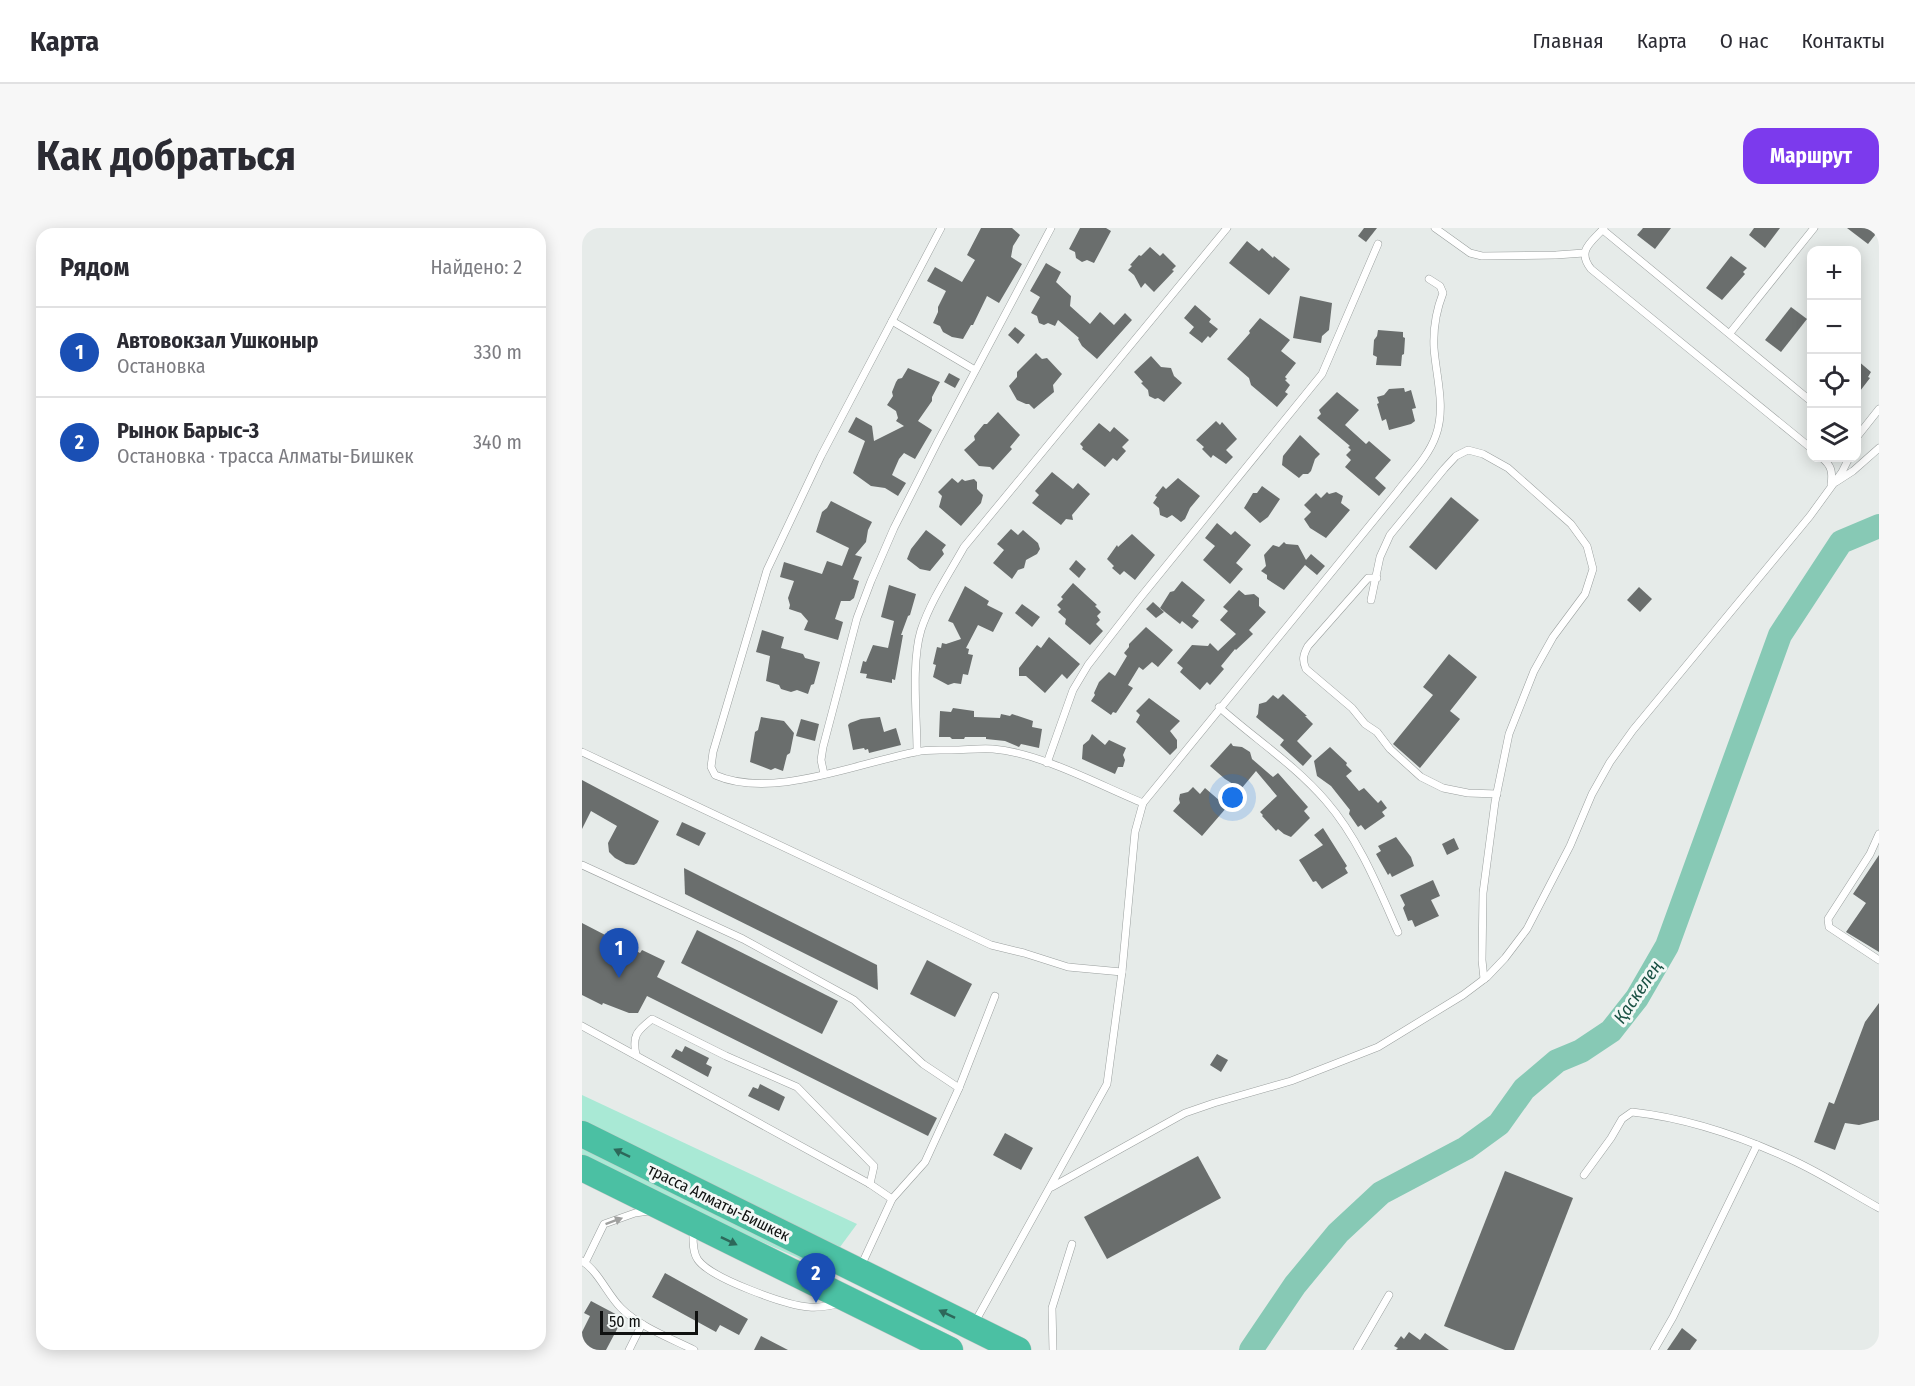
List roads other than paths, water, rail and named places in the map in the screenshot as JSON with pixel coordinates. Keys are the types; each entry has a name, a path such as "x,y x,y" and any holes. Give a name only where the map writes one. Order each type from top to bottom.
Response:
{"highway":[{"name":"трасса Алматы-Бишкек","path":"582,1134 972,1327 1008,1348"},
{"name":"трасса Алматы-Бишкек","path":"582,1168 950,1350"}],"lane":[{"path":"941,228 821,456 767,570 711,761 715,775 741,782 773,783 824,774 917,751 994,749 1047,763 1143,803"},
{"path":"824,774 821,760 823,747 857,618 867,590 894,528 1051,228"},
{"path":"917,751 916,687 921,633 931,605 964,547 1227,228"},
{"path":"1435,228 1470,253 1482,256 1584,253"},
{"path":"1730,333 1814,228"},
{"path":"1807,398 1603,229 1588,245 1584,253 1586,263 1591,269 1807,445"},
{"path":"1047,763 1073,690 1088,665 1322,374 1378,244"},
{"path":"972,1327 1107,1084 1122,972 1135,832 1143,803 1396,492 1424,456 1436,435 1440,416 1440,391 1434,348 1434,324 1437,307 1443,293 1440,286 1429,279"},
{"path":"892,321 975,370"},
{"path":"1861,433 1879,409"},
{"path":"1832,485 1845,478 1879,448"},
{"path":"1371,600 1380,557 1390,535 1444,469 1456,456 1468,450 1483,454 1508,468 1571,524 1587,546 1593,569 1585,594 1553,637 1534,671 1509,734 1497,794 1483,893 1484,979"},
{"path":"1826,462 1831,468 1832,485"},
{"path":"1050,1188 1185,1113 1291,1081 1378,1047 1463,995 1484,979 1505,958 1527,929 1561,864 1592,794 1610,762 1633,730 1810,516 1846,462"},
{"path":"1377,578 1368,578 1315,638 1304,654 1303,662 1306,669 1352,708 1365,724 1377,732 1390,749 1421,777 1443,788 1468,793 1497,794"},
{"path":"1220,707 1274,750 1326,801 1368,864 1398,932"},
{"path":"582,752 991,945 1068,967 1122,972"},
{"path":"1879,834 1870,854 1828,919 1829,927 1879,960"},
{"path":"582,865 743,939 854,1000 923,1064 959,1088"},
{"path":"858,1271 892,1199 925,1162 959,1088 995,996"},
{"path":"636,1055 633,1041 639,1030 652,1019 726,1056 797,1086 874,1166 870,1184"},
{"path":"582,1026 870,1184 892,1199"},
{"path":"1584,1175 1622,1119 1632,1112 1672,1118 1757,1145 1792,1160 1879,1208"},
{"path":"1654,1350 1679,1306 1757,1145"},
{"path":"665,1209 634,1213 604,1224 583,1262 621,1309 642,1324 694,1350"},
{"path":"693,1223 693,1244 698,1260 714,1274 778,1300 807,1307 825,1308 850,1300"},
{"path":"1053,1350 1052,1308 1072,1244"},
{"path":"1357,1350 1389,1295"},
{"path":"629,1350 642,1324"}],"waterway":[{"name":"Қаскелең","path":"1251,1350 1295,1285 1338,1233 1381,1193 1466,1148 1499,1124 1524,1089 1557,1061 1581,1051 1611,1031 1637,998 1667,946 1780,635 1841,542 1879,526"}],"place":[{"name":"Автовокзал Ушконыр","path":"619,978"},
{"name":"Рынок Барыс-3","path":"816,1303"}]}
